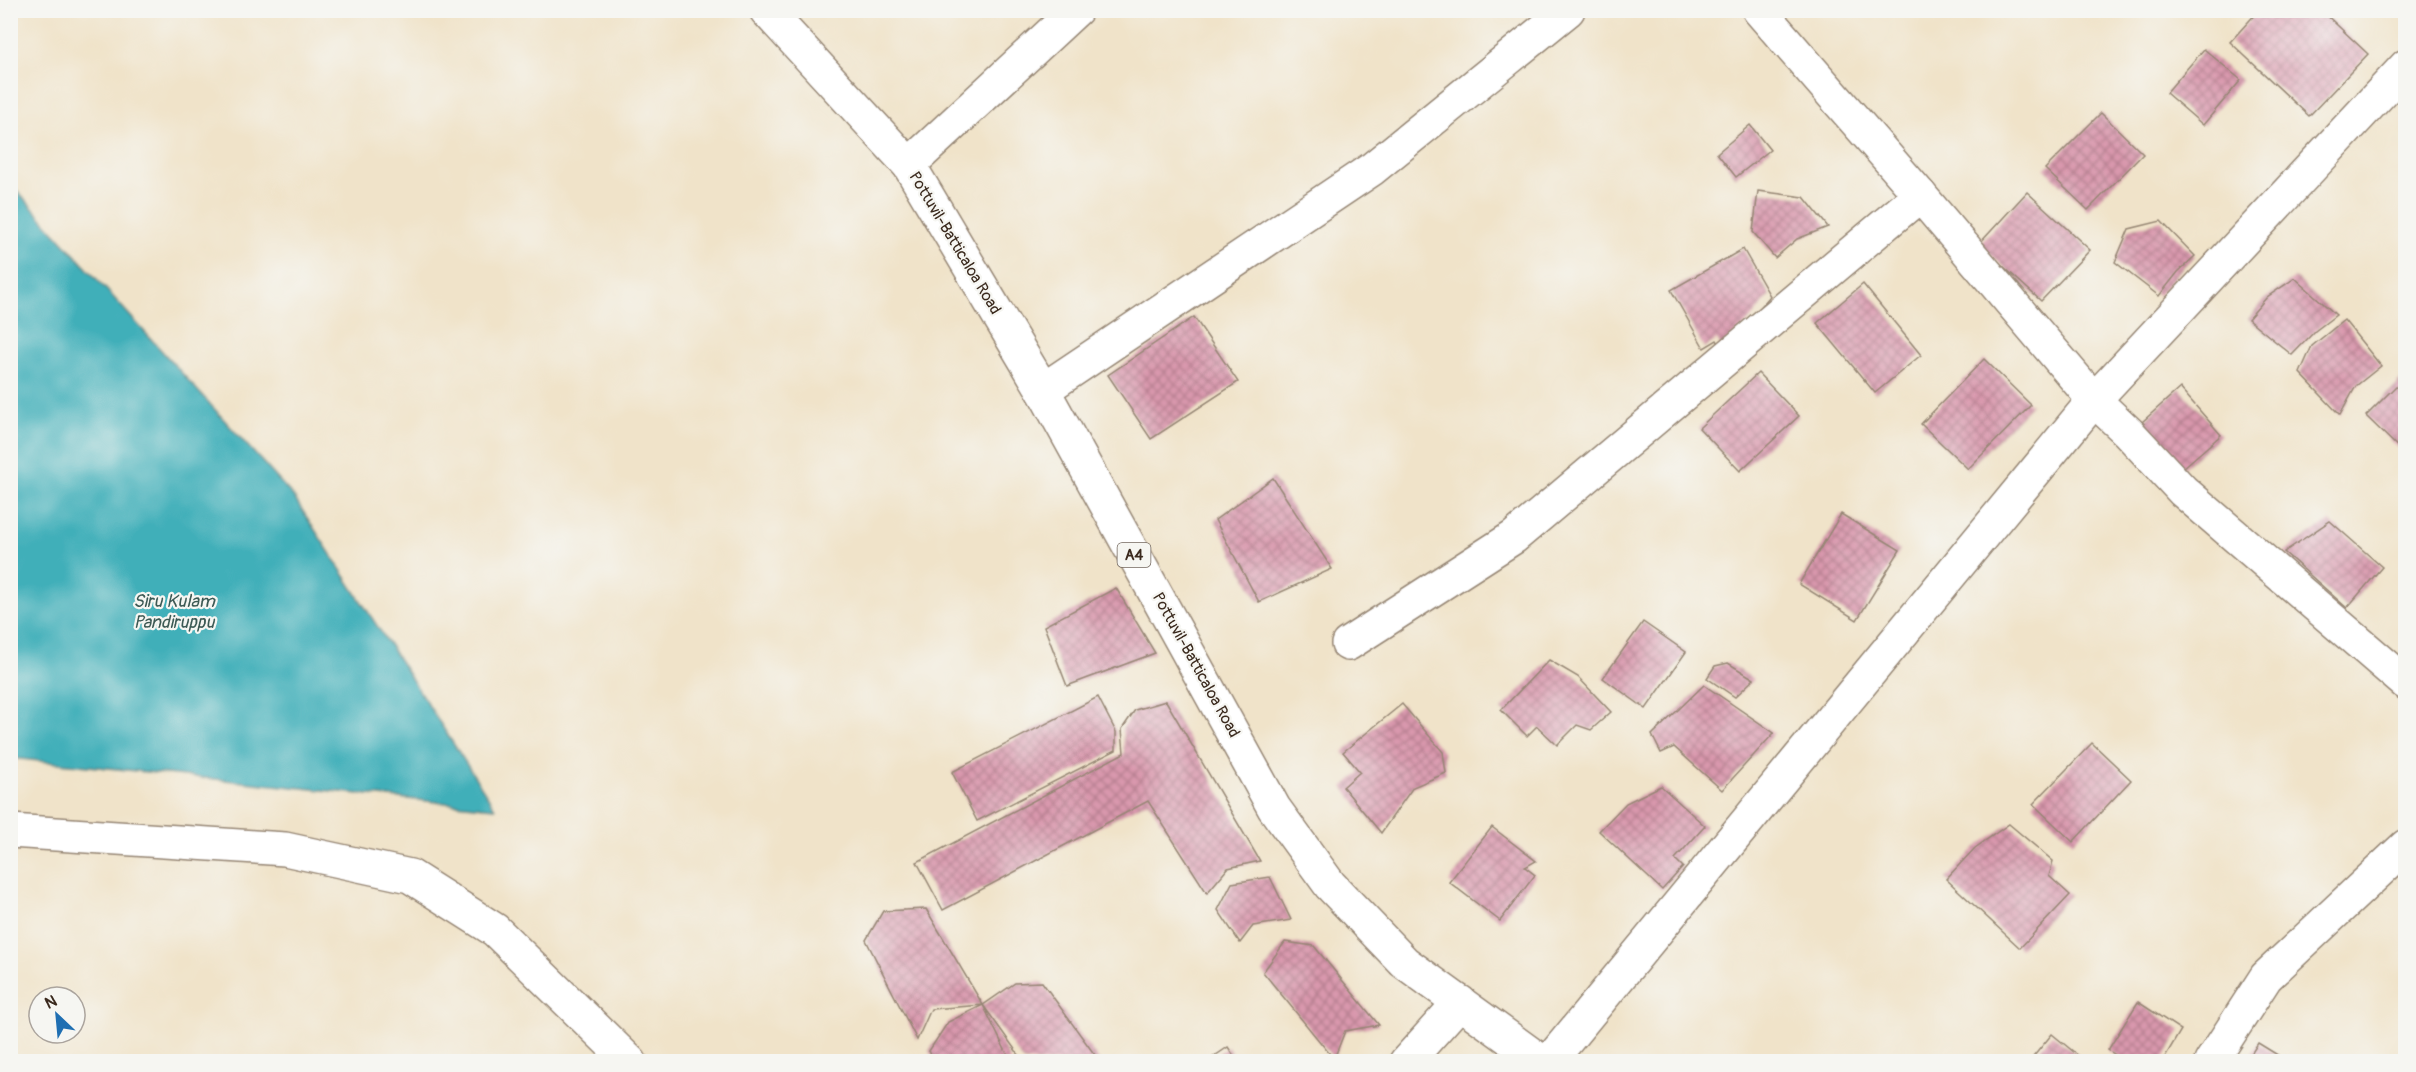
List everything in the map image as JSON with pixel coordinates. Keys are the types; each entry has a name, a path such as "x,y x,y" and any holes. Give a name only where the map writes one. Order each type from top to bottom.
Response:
{"main road":[{"name":"Pottuvil-Batticaloa Road","path":"766,10 909,165 1043,390 1274,808 1330,885 1404,962 1542,1062"},
{"path":"909,165 1076,10"},
{"path":"1043,390 1372,169 1568,10"},
{"path":"1759,10 2094,400 2128,432 2183,491 2406,683"},
{"path":"1549,1062 2094,400 2406,66"},
{"path":"1348,644 1514,537 1920,195"},
{"path":"10,831 285,849 410,876 495,930 630,1062"},
{"path":"2211,1062 2266,977 2406,846"},
{"path":"1406,1062 1460,1002"}],"water":[{"name":"Siru Kulam Pandiruppu","path":"10,183 293,496 495,808 11,758"}],"building":[{"path":"2259,10 2321,10 2368,54 2309,116 2230,42"},
{"path":"2204,49 2241,80 2203,125 2166,93"},
{"path":"2101,113 2143,154 2088,210 2045,169"},
{"path":"1750,125 1770,150 1736,177 1717,153"},
{"path":"1758,191 1804,197 1828,227 1797,239 1775,258 1753,232"},
{"path":"2027,192 2090,250 2041,301 1979,244"},
{"path":"2161,221 2195,256 2178,272 2159,296 2115,262 2129,229"},
{"path":"1743,249 1770,296 1723,351 1717,340 1704,348 1671,290"},
{"path":"2295,278 2336,315 2315,331 2292,355 2248,319 2267,297"},
{"path":"1863,284 1921,355 1875,393 1817,323"},
{"path":"1194,317 1238,382 1151,439 1108,375"},
{"path":"2344,320 2381,366 2356,386 2340,415 2300,373 2312,346"},
{"path":"1984,359 2031,405 1968,469 1921,424"},
{"path":"1758,373 1799,416 1740,471 1699,428"},
{"path":"2406,376 2406,455 2366,416"},
{"path":"2180,388 2221,435 2183,468 2142,422"},
{"path":"1273,478 1332,569 1259,602 1215,520"},
{"path":"1841,514 1900,550 1857,620 1799,584"},
{"path":"2330,521 2382,567 2347,608 2284,552"},
{"path":"1116,588 1155,653 1067,686 1044,626"},
{"path":"1643,622 1686,652 1646,709 1603,678"},
{"path":"1549,660 1578,677 1611,712 1591,730 1577,725 1557,745 1537,726 1527,736 1501,710"},
{"path":"1728,663 1754,679 1735,697 1707,678 1715,666"},
{"path":"1704,685 1774,733 1722,790 1674,747 1661,753 1652,735"},
{"path":"1098,697 1116,732 1116,750 977,821 952,772"},
{"path":"1166,701 1260,861 1228,868 1207,893 1148,801 943,910 917,862 1124,753 1122,729 1135,710"},
{"path":"1402,704 1443,752 1446,773 1413,787 1381,833 1343,787 1360,772 1343,752"},
{"path":"2092,743 2131,780 2073,842 2033,804"},
{"path":"1661,786 1705,826 1675,859 1683,867 1662,890 1599,831 1626,803"},
{"path":"2009,824 2053,861 2049,876 2070,895 2020,948 1946,879 1975,848"},
{"path":"1492,827 1536,861 1525,867 1535,875 1500,921 1449,882"},
{"path":"1270,877 1291,920 1253,926 1240,943 1218,910 1232,883"},
{"path":"926,909 983,1005 931,1009 917,1040 866,940 883,911"},
{"path":"1285,942 1314,946 1379,1025 1345,1031 1334,1059 1263,972"},
{"path":"1042,982 1100,1062 1024,1062 983,1005 1015,983"},
{"path":"2138,1002 2181,1030 2162,1062 2126,1062 2108,1050"},
{"path":"983,1005 1011,1062 935,1062 929,1051 948,1022"},
{"path":"2052,1034 2086,1062 2029,1062"},
{"path":"2258,1043 2289,1062 2246,1062"},
{"path":"1228,1047 1238,1062 1206,1062"}]}
